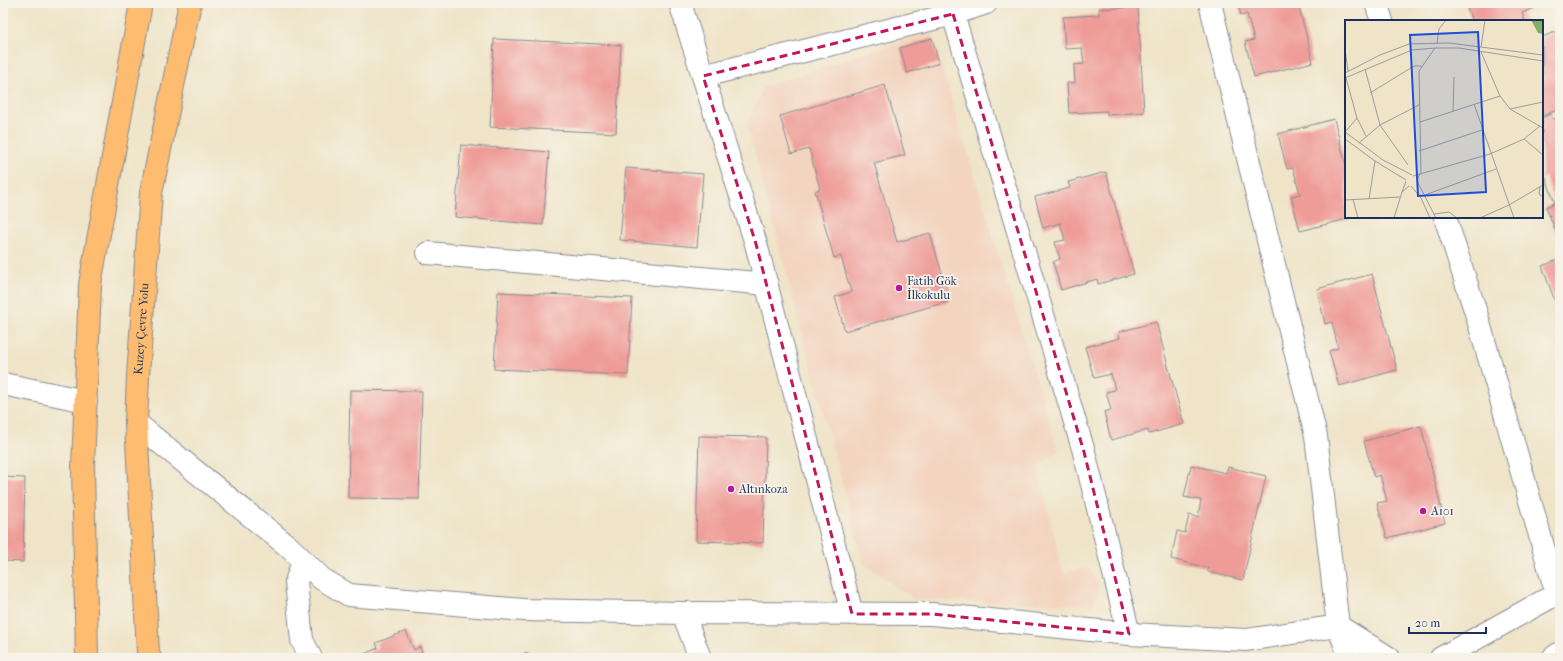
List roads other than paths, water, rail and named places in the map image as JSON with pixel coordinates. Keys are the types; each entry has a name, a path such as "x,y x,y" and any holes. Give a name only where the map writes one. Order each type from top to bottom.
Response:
{"main road":[{"path":"87,658 83,467 90,284 141,3"},
{"name":"Kuzey Çevre Yolu","path":"150,658 148,652 136,423 151,193 190,3"}],"street":[{"path":"680,3 756,244 852,614"},
{"path":"703,76 953,14 986,3"},
{"path":"1210,3 1316,436 1338,626 1350,658"},
{"path":"1376,3 1382,20"},
{"path":"953,14 1084,452 1129,634"},
{"path":"1442,658 1558,594 1477,316 1445,218"},
{"path":"428,253 767,284"},
{"path":"3,384 86,401"},
{"path":"136,423 289,547 322,580 349,595 524,610 683,613 932,614 1129,634 1246,640 1338,626 1389,658"},
{"path":"303,561 296,582 302,640 311,658"},
{"path":"683,613 700,658"},
{"path":"1553,658 1560,653"}],"place":[{"name":"Fatih Gök İlkokulu","path":"899,288"},
{"name":"Altınkoza","path":"731,489"},
{"name":"A101","path":"1423,511"}]}
